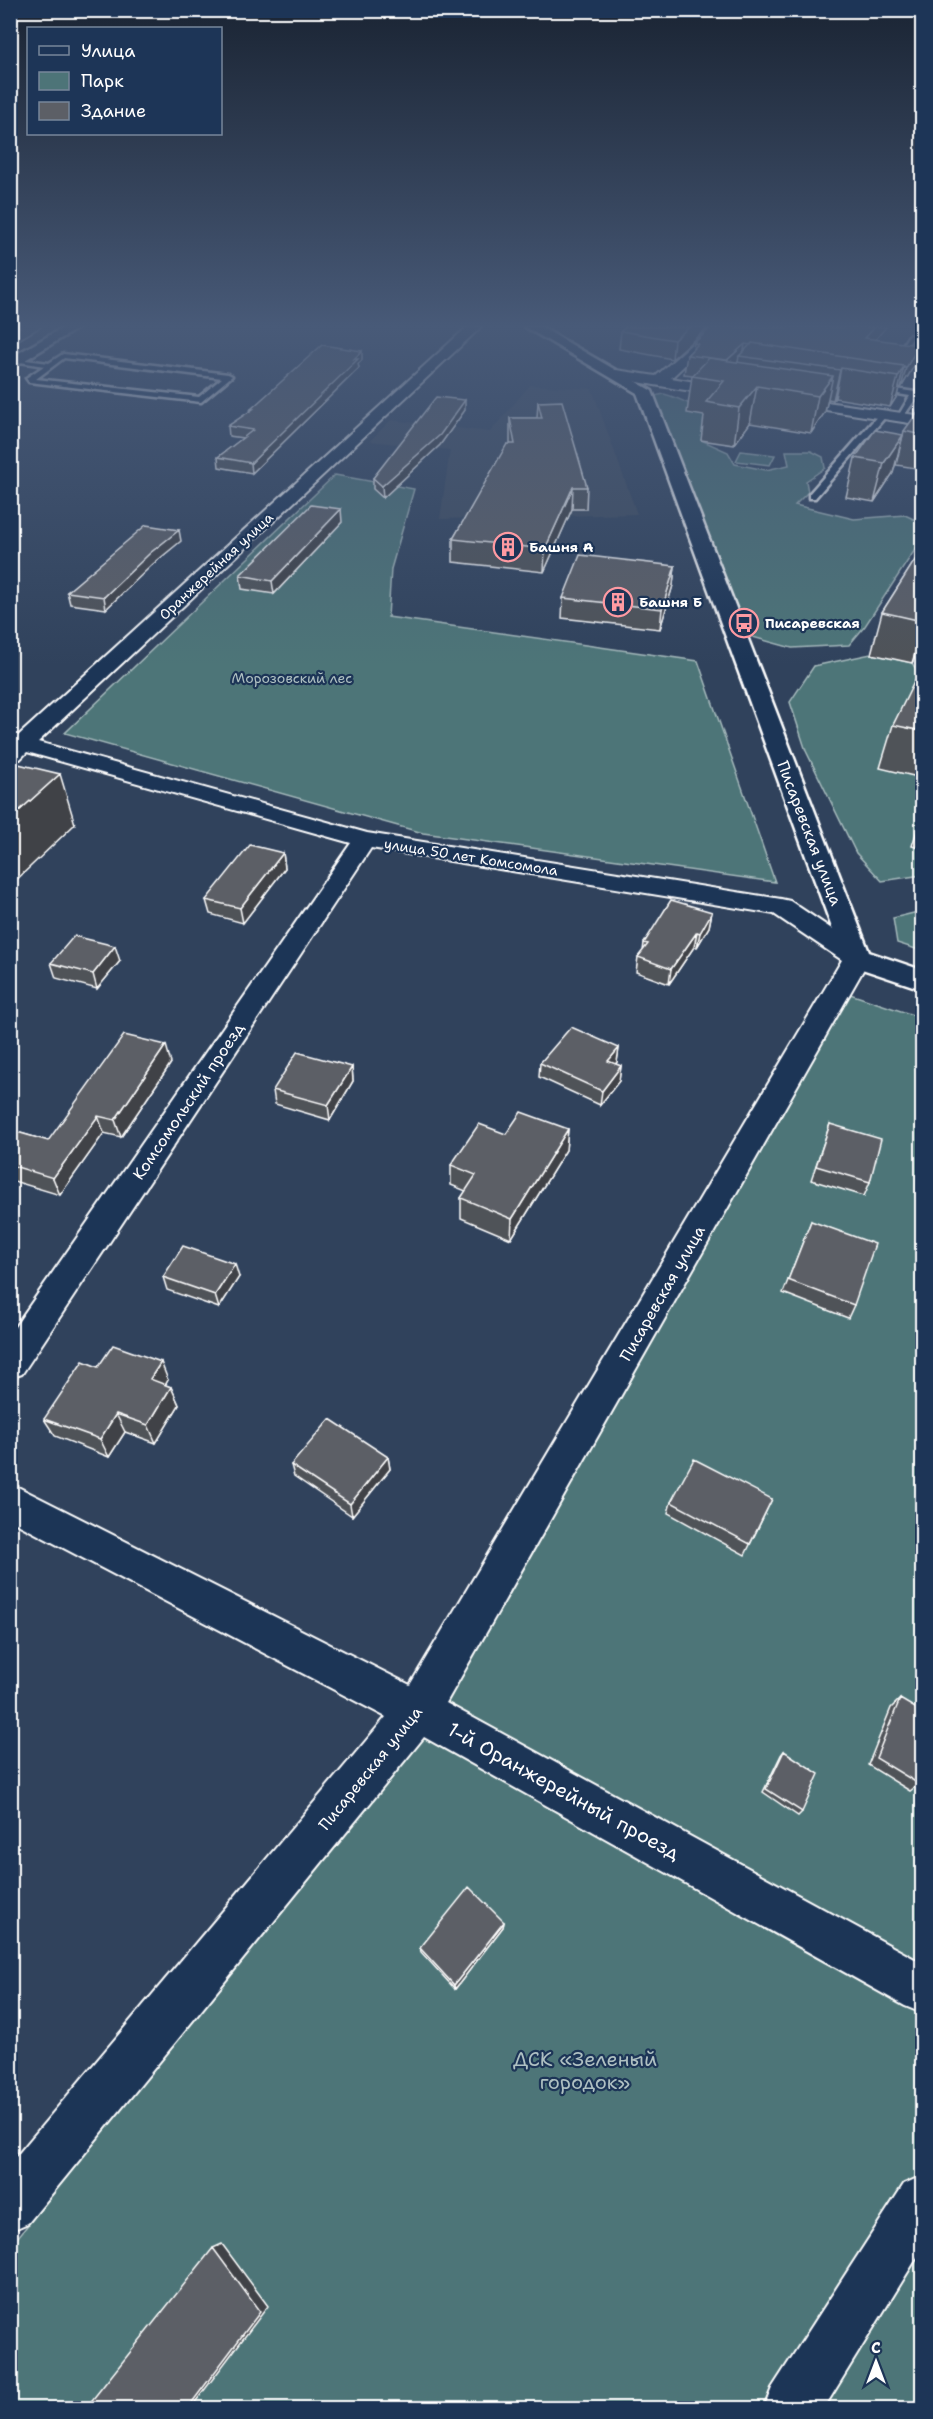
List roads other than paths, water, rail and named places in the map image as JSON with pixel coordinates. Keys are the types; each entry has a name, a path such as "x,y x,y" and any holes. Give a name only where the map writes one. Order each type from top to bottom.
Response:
{"street":[{"name":"Оранжерейная улица","path":"15,747 351,440"},
{"name":"Писаревская улица","path":"10,2205 418,1710 857,958 662,440"},
{"name":"улица 50 лет Комсомола","path":"15,747 365,840 781,907 857,958 922,980"},
{"name":"Комсомольский проезд","path":"10,1363 365,840"},
{"name":"1-й Оранжерейный проезд","path":"10,1500 418,1710 922,1989"},
{"path":"792,2409 922,2202"}],"lane":[{"path":"812,496 861,440"}],"place":[{"name":"Башня А","path":"508,547"},
{"name":"Башня Б","path":"618,602"},
{"name":"Писаревская","path":"744,623"}],"park label":[{"name":"Морозовский лес","path":"292,678"},
{"name":"ДСК «Зеленый городок»","path":"585,2070"}]}
